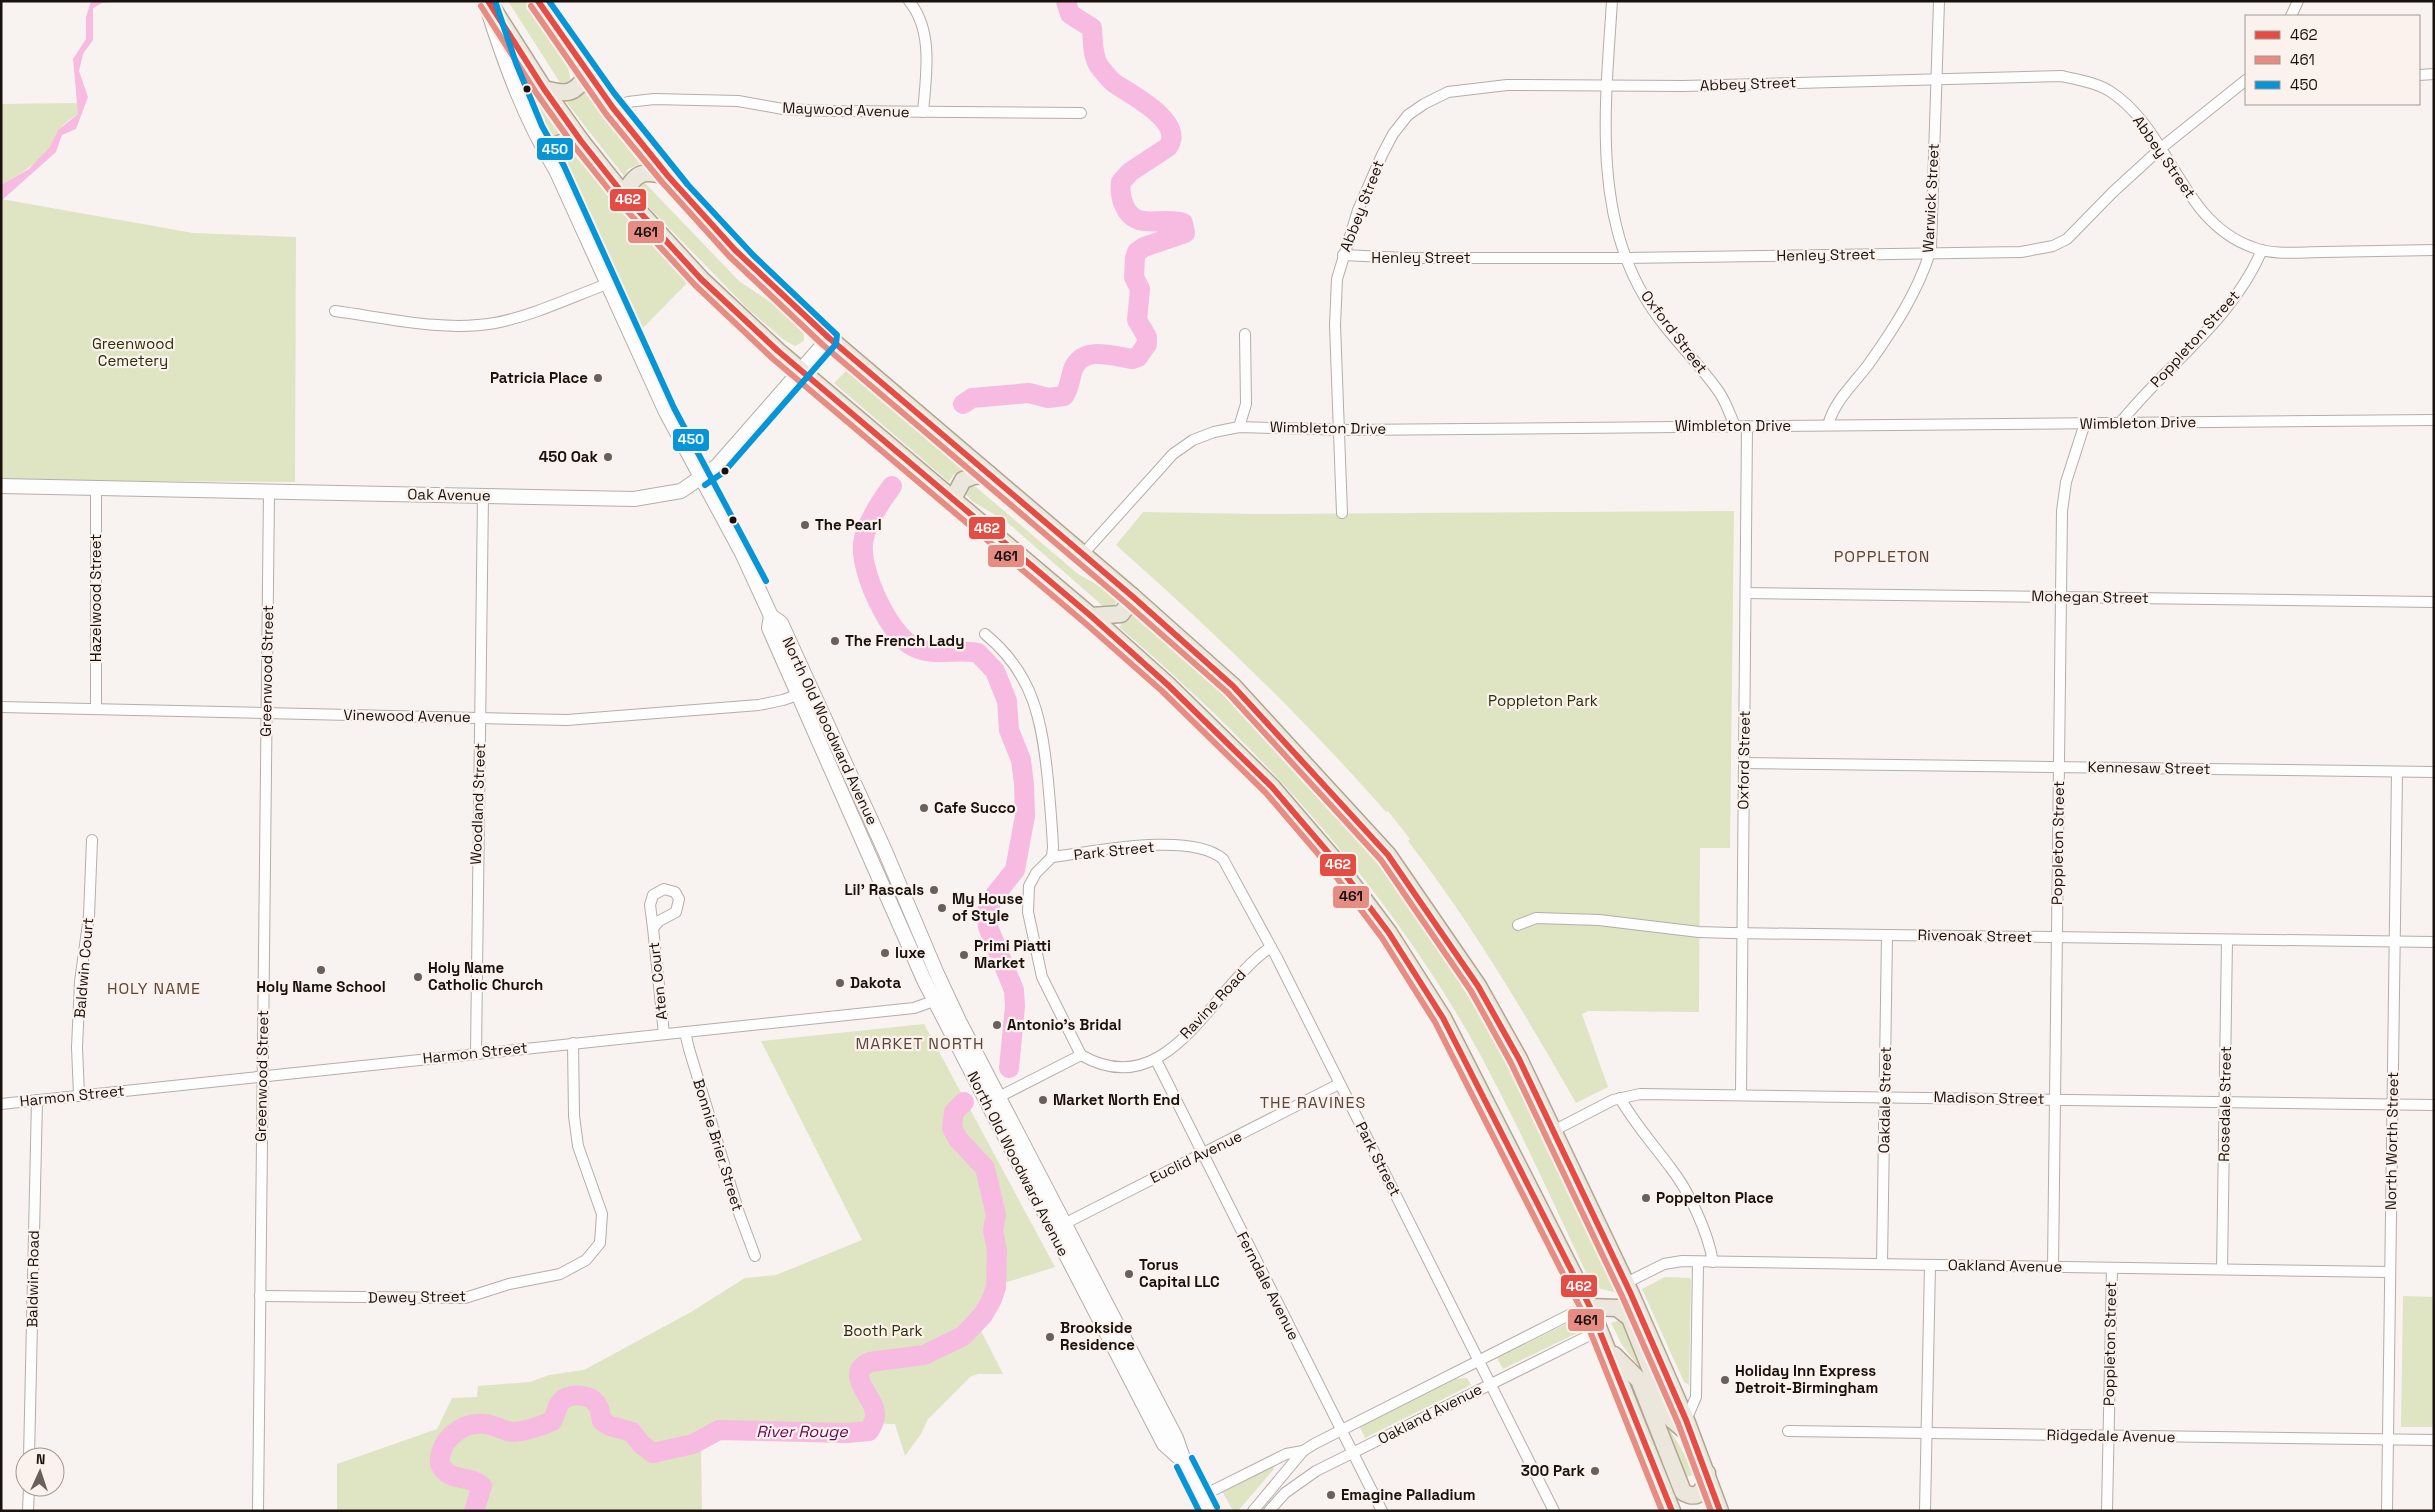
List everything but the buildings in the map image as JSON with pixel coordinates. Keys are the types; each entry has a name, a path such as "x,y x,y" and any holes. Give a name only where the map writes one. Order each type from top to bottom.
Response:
{"main road":[{"path":"487,1 544,89 581,141 624,195 701,278 801,370 1091,616 1205,719 1272,788 1332,858 1389,933 1443,1018 1590,1307 1610,1352 1672,1511"},
{"path":"538,1 587,74 613,108 668,176 735,250 829,338 1132,596 1233,686 1388,855 1478,986 1519,1059 1626,1283 1708,1473 1720,1511"},
{"path":"544,89 557,93 573,91 582,83 587,74"},
{"path":"545,152 560,143 581,141"},
{"path":"624,195 630,183 640,174 655,173 668,176"},
{"path":"953,499 963,480 989,474"},
{"path":"1091,616 1121,614 1132,596"},
{"path":"1590,1307 1617,1308 1630,1318 1670,1418 1692,1436"},
{"path":"1610,1352 1640,1380 1683,1492 1689,1496 1699,1494 1704,1489 1708,1473"}],"street":[{"name":"North Old Woodward Avenue","path":"487,1 516,92 545,152 556,170 666,412 742,553 771,616 769,628 804,692 885,851 992,1101"},
{"path":"909,1 922,22 926,42 923,112"},
{"name":"Oxford Street","path":"1612,1 1607,86 1607,169 1615,218 1625,258 1644,296 1718,390 1735,426"},
{"name":"Warwick Street","path":"1828,426 1838,401 1866,367 1896,322 1919,282 1930,254 1932,244 1939,1"},
{"path":"2291,15 2298,1"},
{"path":"2420,75 2434,74"},
{"name":"Abbey Street","path":"1342,514 1335,303 1343,255 1358,210 1393,134 1408,115 1424,104 1448,92 1507,85 1683,86 2061,76 2091,83 2106,89 2128,106 2161,148 2189,195 2212,222 2234,240 2262,250 2284,252 2434,250"},
{"name":"Henley Street","path":"1343,255 1406,258 1625,258 2022,252 2053,246 2066,238 2112,192 2161,148 2245,81"},
{"name":"Maywood Avenue","path":"613,108 628,102 654,99 738,101 783,109 1081,113"},
{"name":"Poppleton Street","path":"2120,422 2211,327 2237,296 2252,274 2262,250"},
{"path":"335,311 430,324 478,325 513,318 607,284"},
{"path":"1239,427 1246,404 1245,334"},
{"name":"Oak Avenue","path":"1,486 634,499 675,493 718,466 829,338"},
{"name":"Wimbleton Drive","path":"1083,554 1179,449 1204,436 1239,427 1339,430 2434,420"},
{"name":"Poppleton Street","path":"2053,1267 2061,597 2064,495 2085,423"},
{"name":"Oxford Street","path":"1741,1095 1747,426"},
{"name":"Hazelwood Street","path":"96,487 96,708"},
{"name":"Greenwood Street","path":"258,1511 268,491"},
{"name":"Woodland Street","path":"476,1053 483,495"},
{"name":"Mohegan Street","path":"1746,593 2434,602"},
{"path":"985,634 1006,652 1018,668 1029,690 1040,720 1044,738 1053,832 1052,857 1032,880 1028,895 1028,912 1042,977 1081,1055 1090,1060 1114,1066 1138,1066 1156,1060"},
{"name":"North Old Woodward Avenue","path":"804,692 869,856 934,1002 992,1101 1058,1227 1176,1438 1184,1461 1209,1511"},
{"name":"Vinewood Avenue","path":"1,707 599,718 758,704 779,701 804,692"},
{"name":"Kennesaw Street","path":"1744,763 2434,772"},
{"name":"North Worth Street","path":"2386,1511 2396,772"},
{"name":"Baldwin Court","path":"78,1095 77,1047 80,982 89,916 92,840"},
{"name":"Park Street","path":"1052,857 1138,846 1189,846 1210,850 1223,859 1271,947 1554,1511"},
{"path":"869,856 885,851"},
{"name":"Rivenoak Street","path":"1518,924 1536,918 1599,920 1699,932 2434,942"},
{"name":"Aten Court","path":"653,928 664,1034"},
{"name":"Oakdale Street","path":"1882,1264 1887,935"},
{"name":"Rosedale Street","path":"2222,1269 2227,940"},
{"name":"Ravine Road","path":"1156,1060 1195,1025 1257,957 1271,947"},
{"name":"Harmon Street","path":"1,1104 914,1008 947,996"},
{"name":"Bonnie Brier Street","path":"686,1032 689,1049 739,1213 755,1256"},
{"name":"Dewey Street","path":"260,1296 455,1299 571,1270 593,1254 600,1243 602,1234 599,1204 577,1139 573,1043"},
{"path":"992,1101 1081,1055"},
{"name":"Ferndale Avenue","path":"1156,1060 1382,1511"},
{"name":"Euclid Avenue","path":"1058,1227 1340,1084"},
{"name":"Madison Street","path":"1553,1130 1620,1098 1640,1094 2434,1105"},
{"path":"1620,1098 1645,1136 1682,1184 1711,1249 1713,1262"},
{"name":"Baldwin Road","path":"30,1447 37,1100"},
{"name":"Oakland Avenue","path":"1626,1283 1664,1264 1678,1261 2390,1272"},
{"path":"1686,1420 1696,1397 1698,1262"},
{"path":"1925,1511 1930,1265"},
{"name":"Poppleton Street","path":"2107,1511 2112,1268"},
{"name":"Oakland Avenue","path":"1202,1496 1286,1454 1303,1451 1341,1429 1478,1360 1571,1314 1590,1307"},
{"name":"Oakland Avenue","path":"1269,1511 1285,1493 1304,1477 1600,1330"},
{"name":"Ridgedale Avenue","path":"1788,1432 2434,1440"},
{"name":"Oakland Avenue","path":"1253,1511 1303,1451"},
{"path":"28,1511 29,1497"}],"green space":[{"path":"508,1 525,1 568,68 571,81 564,84 559,81"},
{"path":"585,92 640,164 628,169 624,176 567,103"},
{"path":"79,103 78,114 59,129 50,148 43,156 26,170 1,185 1,104"},
{"path":"533,103 539,105 560,135 550,141 544,140 531,110"},
{"path":"567,147 687,283 638,333 557,154"},
{"path":"644,182 739,281 769,301 804,332 804,341 795,346 784,340 748,309 636,194 637,185"},
{"name":"Greenwood Cemetery","path":"1,199 193,233 296,237 295,482 1,480"},
{"path":"848,369 964,469 953,475 949,482 834,383"},
{"path":"967,486 976,487 1078,574 1112,593 1117,601 1114,606 1103,606 1007,522 972,501 964,492"},
{"name":"Poppleton Park","path":"1734,511 1730,848 1700,848 1699,1012 1588,1011 1582,1014 1608,1087 1576,1103 1476,936 1408,841 1410,839 1388,811 1386,812 1289,707 1116,545 1143,512 1256,514"},
{"path":"1132,612 1185,656 1284,753 1330,804 1415,914 1453,972 1506,1062 1540,1128 1618,1293 1593,1287 1484,1062 1432,974 1394,919 1310,814 1265,765 1218,717 1119,627"},
{"name":"Booth Park","path":"924,1024 1055,1267 1001,1284 999,1295 978,1325 1003,1374 978,1374 970,1377 928,1419 921,1434 905,1456 895,1424 848,1423 834,1438 761,1423 701,1443 702,1511 337,1511 337,1464 437,1429 452,1398 477,1397 478,1386 530,1382 549,1375 584,1370 691,1312 745,1278 776,1275 862,1240 761,1041"},
{"path":"1665,1277 1690,1278 1691,1280 1689,1385 1684,1382 1642,1289"},
{"path":"2403,1296 2434,1297 2434,1427 2401,1427"},
{"path":"1623,1319 1666,1423 1696,1474 1683,1478 1637,1364 1622,1345 1611,1323"},
{"path":"1572,1321 1577,1333 1503,1369 1497,1358"},
{"path":"1467,1378 1471,1385 1365,1438 1360,1427 1456,1379"},
{"path":"1272,1465 1274,1469 1238,1511 1233,1511 1222,1491"}],"shaded area":[{"path":"91,1 131,1 102,3 93,8 93,40 83,54 79,71 88,97 76,129 62,135 56,152 1,201 1,185 29,169 50,147 58,130 78,114 73,59 86,39 86,17"}],"waterway":[{"name":"River Rouge","path":"963,404 972,398 1029,393 1048,398 1064,396 1074,367 1085,356 1101,354 1133,359 1138,357 1147,344 1147,337 1137,320 1140,289 1134,277 1137,252 1144,247 1185,233 1183,223 1175,221 1142,221 1129,213 1124,205 1121,194 1121,182 1130,172 1168,147 1172,138 1169,128 1154,110 1114,83 1104,73 1095,57 1092,28 1070,14 1066,1"},
{"name":"River Rouge","path":"892,486 870,521 863,544 866,570 878,601 895,630 914,647 938,652 962,651 978,653 995,671 1007,701 1009,730 1021,760 1025,816 1015,870 995,895 987,911 988,927 1014,990 1015,1006 1009,1068"},
{"name":"River Rouge","path":"474,1511 482,1486 477,1482 448,1474 444,1470 440,1464 440,1456 447,1441 459,1430 475,1424 488,1424 514,1432 539,1426 552,1421 560,1403 568,1397 583,1396 593,1400 599,1407 602,1421 610,1426 632,1432 641,1444 653,1453 693,1444 719,1430 847,1433 869,1431 874,1420 875,1411 859,1378 863,1367 870,1362 924,1355 963,1336 983,1315 996,1287 997,1251 993,1230 996,1215 985,1168 958,1139 952,1128 954,1112 964,1102"}],"transit line":[{"name":"462","path":"488,1 544,89 581,141 624,195 701,279 778,351 1091,616 1168,685 1272,787 1332,857 1389,933 1443,1018 1590,1307 1672,1511"},
{"name":"450","path":"495,1 516,63 542,126 564,166 674,408 766,581"},
{"name":"462","path":"538,1 613,108 668,176 735,250 829,338 1132,596 1233,686 1388,855 1478,986 1519,1059 1630,1292 1686,1420 1720,1511"},
{"name":"450","path":"549,1 614,93 688,185 753,255 837,335 836,344 724,472 705,485"},
{"name":"461","path":"481,6 537,94 574,146 618,201 695,285 772,358 1085,623 1162,691 1266,793 1325,862 1382,938 1435,1022 1582,1311 1662,1511"},
{"name":"461","path":"531,6 606,114 662,182 729,256 823,345 1126,603 1227,692 1381,860 1471,991 1511,1063 1622,1296 1678,1423 1711,1511"},
{"name":"450","path":"1192,1458 1217,1507"},
{"name":"450","path":"1177,1467 1199,1511"}],"place":[{"name":"Patricia Place","path":"598,378"},
{"name":"450 Oak","path":"608,457"},
{"name":"The Pearl","path":"805,525"},
{"name":"The French Lady","path":"835,641"},
{"name":"Cafe Succo","path":"924,808"},
{"name":"Lil' Rascals","path":"934,890"},
{"name":"My House of Style","path":"942,908"},
{"name":"luxe","path":"885,953"},
{"name":"Primi Piatti Market","path":"964,955"},
{"name":"Holy Name School","path":"321,970"},
{"name":"Holy Name Catholic Church","path":"418,977"},
{"name":"Dakota","path":"840,983"},
{"name":"Antonio's Bridal","path":"997,1025"},
{"name":"Market North End","path":"1043,1100"},
{"name":"Poppelton Place","path":"1646,1198"},
{"name":"Torus Capital LLC","path":"1129,1274"},
{"name":"Brookside Residence","path":"1050,1337"},
{"name":"Holiday Inn Express Detroit-Birmingham","path":"1725,1380"},
{"name":"300 Park","path":"1595,1471"},
{"name":"Emagine Palladium","path":"1331,1495"}],"district":[{"name":"POPPLETON","path":"1882,556"},
{"name":"HOLY NAME","path":"154,988"},
{"name":"MARKET NORTH","path":"920,1043"},
{"name":"THE RAVINES","path":"1313,1102"}]}
